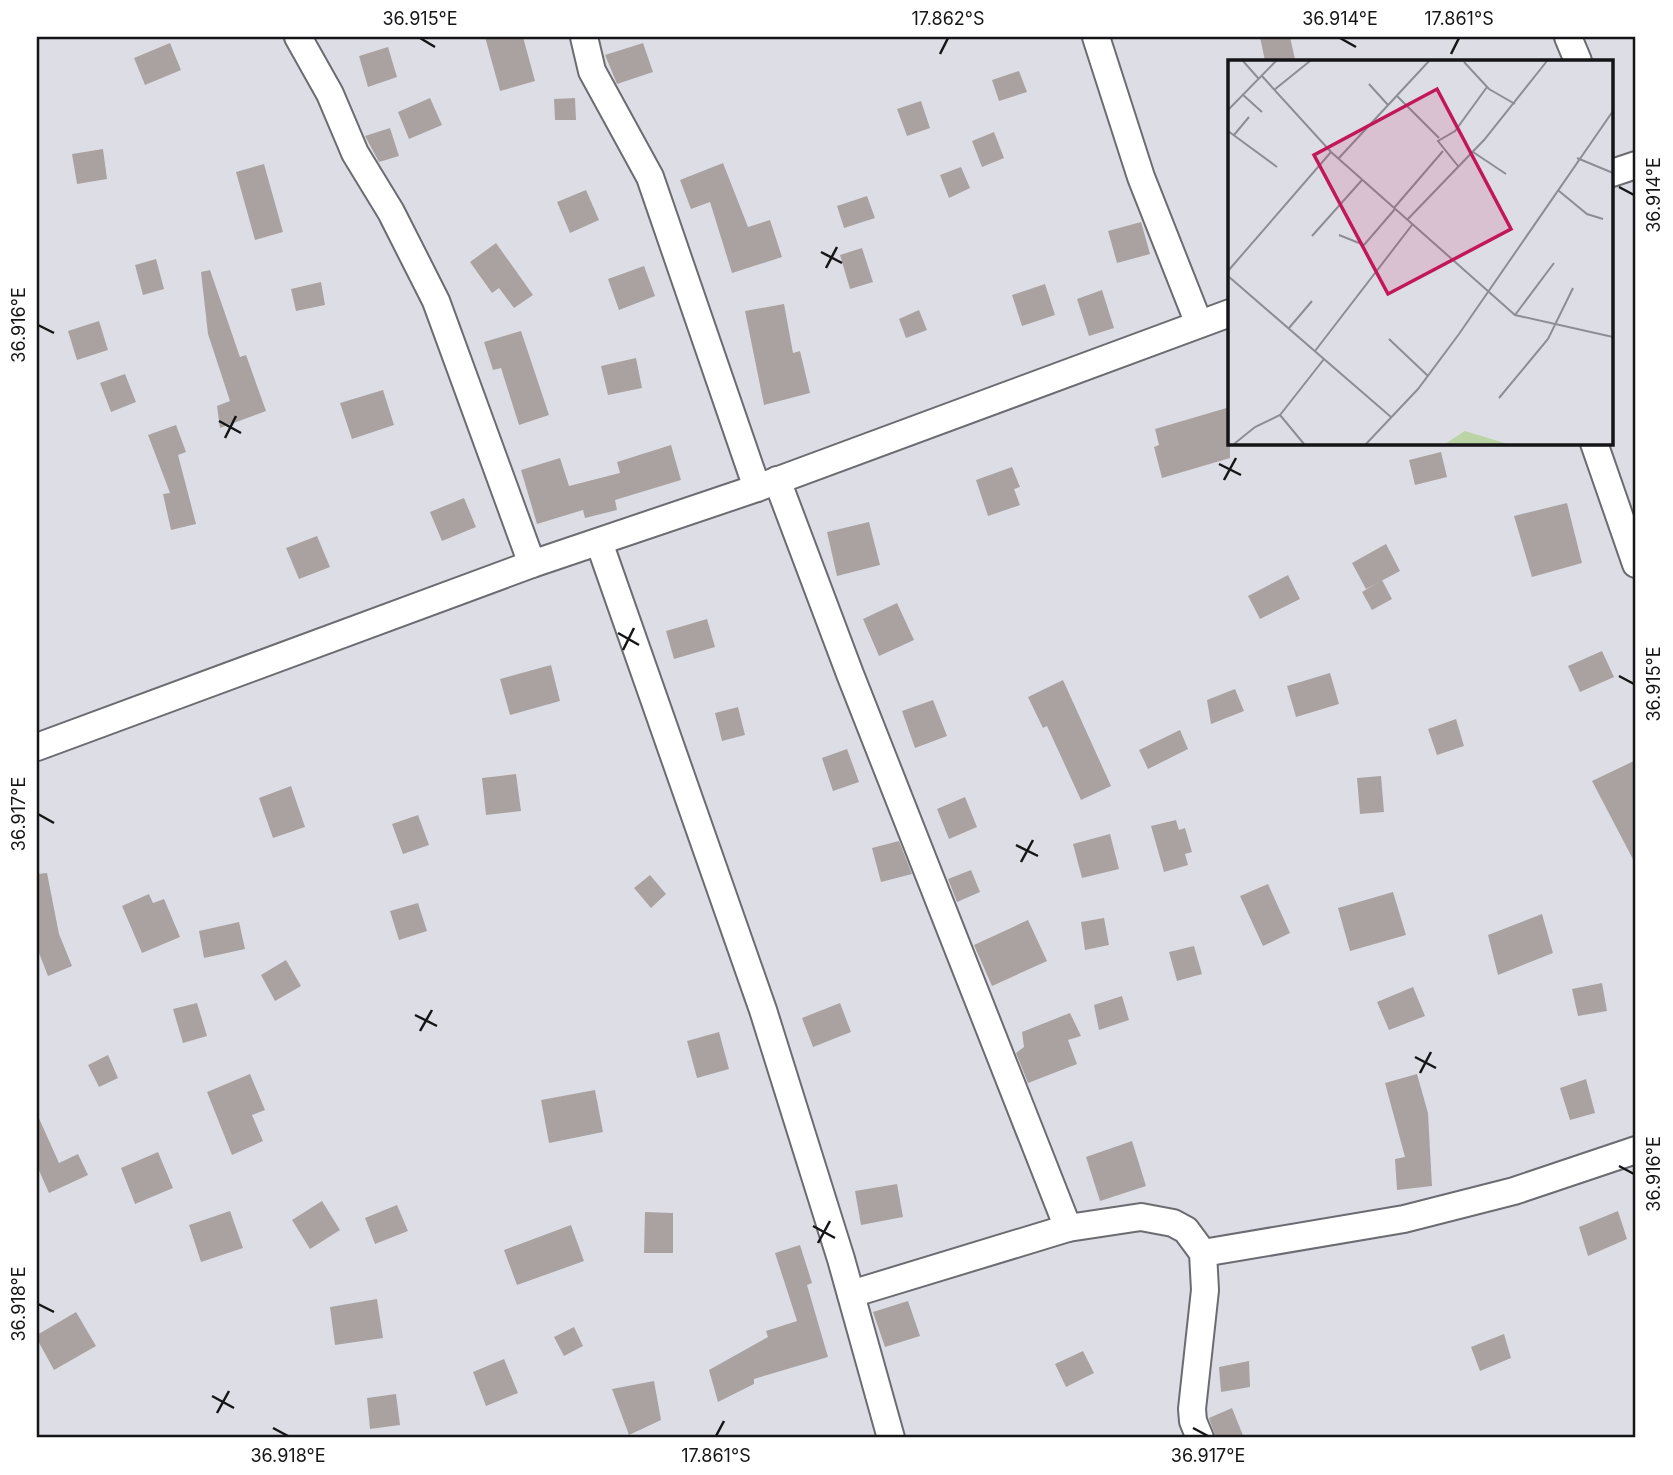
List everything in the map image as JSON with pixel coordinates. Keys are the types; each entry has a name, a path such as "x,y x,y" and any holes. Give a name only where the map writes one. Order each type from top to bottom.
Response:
{"street":[{"path":"298,37 330,94 355,153 390,212 436,301 532,564"},
{"path":"583,37 592,71 650,177 767,484 850,674 1068,1228"},
{"path":"1096,37 1141,177 1199,324"},
{"path":"1568,37 1578,60"},
{"path":"37,747 532,564 767,484 1228,314"},
{"path":"1594,444 1636,564"},
{"path":"599,542 763,1010 851,1294 891,1438"},
{"path":"1203,1253 1404,1219 1514,1191 1636,1150"},
{"path":"851,1294 1068,1228 1141,1217 1173,1223 1186,1230 1203,1253 1205,1290 1192,1409 1193,1421 1200,1438"}],"building":[{"path":"485,37 523,37 535,81 500,91"},
{"path":"1260,37 1290,37 1295,59 1265,60"},
{"path":"170,43 181,70 145,85 134,58"},
{"path":"643,43 653,72 617,84 605,55"},
{"path":"388,47 397,77 368,87 359,56"},
{"path":"1019,71 1027,92 999,101 992,80"},
{"path":"430,98 442,125 409,139 398,112"},
{"path":"575,98 576,120 555,120 554,99"},
{"path":"921,101 930,128 907,136 897,109"},
{"path":"390,128 399,156 379,162 365,136"},
{"path":"994,132 1004,158 982,167 972,141"},
{"path":"103,149 107,179 77,184 72,154"},
{"path":"723,163 748,227 770,220 782,257 732,273 710,202 691,209 680,180"},
{"path":"264,164 283,232 255,240 236,172"},
{"path":"961,167 970,188 949,198 940,175"},
{"path":"586,190 599,220 570,233 557,202"},
{"path":"867,196 875,218 844,228 837,206"},
{"path":"1141,222 1150,254 1117,263 1108,231"},
{"path":"496,243 533,295 514,308 499,288 492,293 470,262"},
{"path":"862,248 873,282 850,289 840,255"},
{"path":"156,259 164,289 143,295 135,265"},
{"path":"644,266 655,296 619,310 608,279"},
{"path":"210,270 240,357 246,355 266,411 220,428 217,406 230,401 208,334 201,272"},
{"path":"321,282 325,305 296,311 291,289"},
{"path":"1045,284 1055,315 1022,326 1012,295"},
{"path":"1102,290 1114,328 1089,336 1077,299"},
{"path":"784,304 793,353 800,351 810,393 764,405 745,311"},
{"path":"919,310 927,330 906,338 899,319"},
{"path":"99,321 108,350 77,360 68,331"},
{"path":"521,331 549,415 519,425 501,368 493,370 484,342"},
{"path":"636,358 642,388 608,395 601,366"},
{"path":"125,374 136,402 111,412 100,383"},
{"path":"383,390 394,425 352,439 340,403"},
{"path":"1228,408 1230,458 1162,478 1154,447 1159,445 1155,429"},
{"path":"176,425 186,452 178,455 196,524 171,530 163,494 170,493 148,435"},
{"path":"671,445 681,480 615,500 617,510 585,518 583,510 537,524 521,470 560,458 569,486 620,473 617,462"},
{"path":"1441,452 1447,477 1415,485 1409,460"},
{"path":"1012,467 1020,487 1014,489 1020,505 988,516 976,480"},
{"path":"464,498 476,527 442,541 430,512"},
{"path":"1567,503 1582,563 1532,577 1514,516"},
{"path":"869,522 880,565 837,576 827,532"},
{"path":"317,536 330,567 299,579 286,548"},
{"path":"1386,544 1400,571 1366,589 1352,563"},
{"path":"1288,575 1300,599 1260,619 1248,596"},
{"path":"1382,580 1392,599 1372,610 1362,592"},
{"path":"897,603 914,640 879,656 863,619"},
{"path":"707,619 715,647 674,659 666,631"},
{"path":"1602,651 1614,677 1580,692 1568,666"},
{"path":"551,665 560,701 510,715 500,679"},
{"path":"1330,673 1339,704 1296,717 1287,686"},
{"path":"1063,680 1111,786 1081,800 1047,726 1043,728 1028,697"},
{"path":"1235,689 1244,711 1211,724 1207,700"},
{"path":"933,700 947,736 915,748 902,711"},
{"path":"738,707 745,735 722,741 715,713"},
{"path":"1456,719 1464,746 1437,755 1428,729"},
{"path":"1180,730 1188,749 1148,769 1139,750"},
{"path":"847,749 859,782 833,791 822,758"},
{"path":"1636,760 1636,865 1592,781"},
{"path":"516,774 521,811 486,815 482,778"},
{"path":"1381,776 1384,812 1360,814 1357,778"},
{"path":"291,786 305,827 273,838 259,798"},
{"path":"965,797 977,827 949,839 937,809"},
{"path":"418,815 429,845 403,854 392,824"},
{"path":"1176,820 1179,830 1185,828 1192,852 1185,854 1188,865 1164,872 1151,826"},
{"path":"1110,834 1119,869 1082,878 1073,844"},
{"path":"899,841 912,874 881,882 872,848"},
{"path":"971,870 980,892 957,902 948,879"},
{"path":"47,873 59,934 72,966 48,976 37,948 37,874"},
{"path":"650,875 666,894 651,908 634,888"},
{"path":"1268,884 1290,933 1263,946 1240,896"},
{"path":"1393,892 1406,935 1350,951 1338,908"},
{"path":"149,894 153,903 164,899 180,937 142,953 122,906"},
{"path":"418,903 427,931 399,940 390,911"},
{"path":"1542,914 1553,953 1498,975 1488,935"},
{"path":"1104,918 1109,945 1085,950 1081,922"},
{"path":"1028,920 1047,961 992,986 974,945"},
{"path":"239,922 245,949 204,958 199,931"},
{"path":"1194,946 1202,974 1177,981 1169,952"},
{"path":"286,960 301,986 275,1001 261,975"},
{"path":"1602,983 1607,1011 1578,1016 1572,989"},
{"path":"1413,987 1425,1016 1389,1030 1377,1002"},
{"path":"1122,996 1129,1020 1099,1030 1094,1005"},
{"path":"197,1003 207,1036 183,1043 173,1009"},
{"path":"840,1003 851,1032 813,1047 802,1018"},
{"path":"1070,1013 1081,1036 1068,1040 1077,1064 1028,1083 1016,1053 1024,1047 1022,1032"},
{"path":"719,1032 729,1069 697,1078 687,1041"},
{"path":"108,1055 118,1078 99,1087 88,1065"},
{"path":"250,1074 265,1110 252,1115 263,1141 232,1155 207,1092"},
{"path":"1417,1074 1428,1113 1432,1186 1397,1190 1395,1159 1405,1157 1385,1083"},
{"path":"1586,1079 1595,1113 1570,1120 1560,1088"},
{"path":"595,1090 603,1132 549,1143 541,1100"},
{"path":"37,1114 59,1163 78,1154 88,1175 49,1193 37,1166"},
{"path":"1132,1141 1146,1186 1100,1201 1086,1157"},
{"path":"158,1152 173,1188 135,1204 121,1168"},
{"path":"897,1184 903,1217 861,1225 855,1191"},
{"path":"322,1201 340,1230 310,1249 292,1220"},
{"path":"397,1205 408,1231 375,1244 365,1218"},
{"path":"230,1211 243,1248 201,1262 189,1225"},
{"path":"1618,1211 1627,1239 1588,1256 1579,1227"},
{"path":"645,1212 673,1213 673,1253 644,1253"},
{"path":"571,1225 584,1261 517,1285 504,1250"},
{"path":"800,1245 812,1283 807,1285 828,1357 754,1379 754,1384 718,1402 709,1370 768,1337 766,1331 797,1321 775,1253"},
{"path":"377,1299 383,1338 335,1345 330,1307"},
{"path":"908,1301 920,1336 885,1347 873,1312"},
{"path":"76,1312 96,1346 54,1370 37,1335"},
{"path":"574,1327 583,1346 564,1356 554,1337"},
{"path":"1504,1334 1511,1358 1480,1371 1471,1347"},
{"path":"1083,1351 1094,1373 1066,1387 1055,1364"},
{"path":"504,1359 518,1393 486,1406 473,1372"},
{"path":"1249,1361 1250,1387 1221,1392 1219,1367"},
{"path":"654,1381 661,1420 629,1435 612,1389"},
{"path":"396,1394 400,1425 370,1429 367,1398"},
{"path":"1232,1408 1244,1438 1216,1438 1209,1418"}]}
